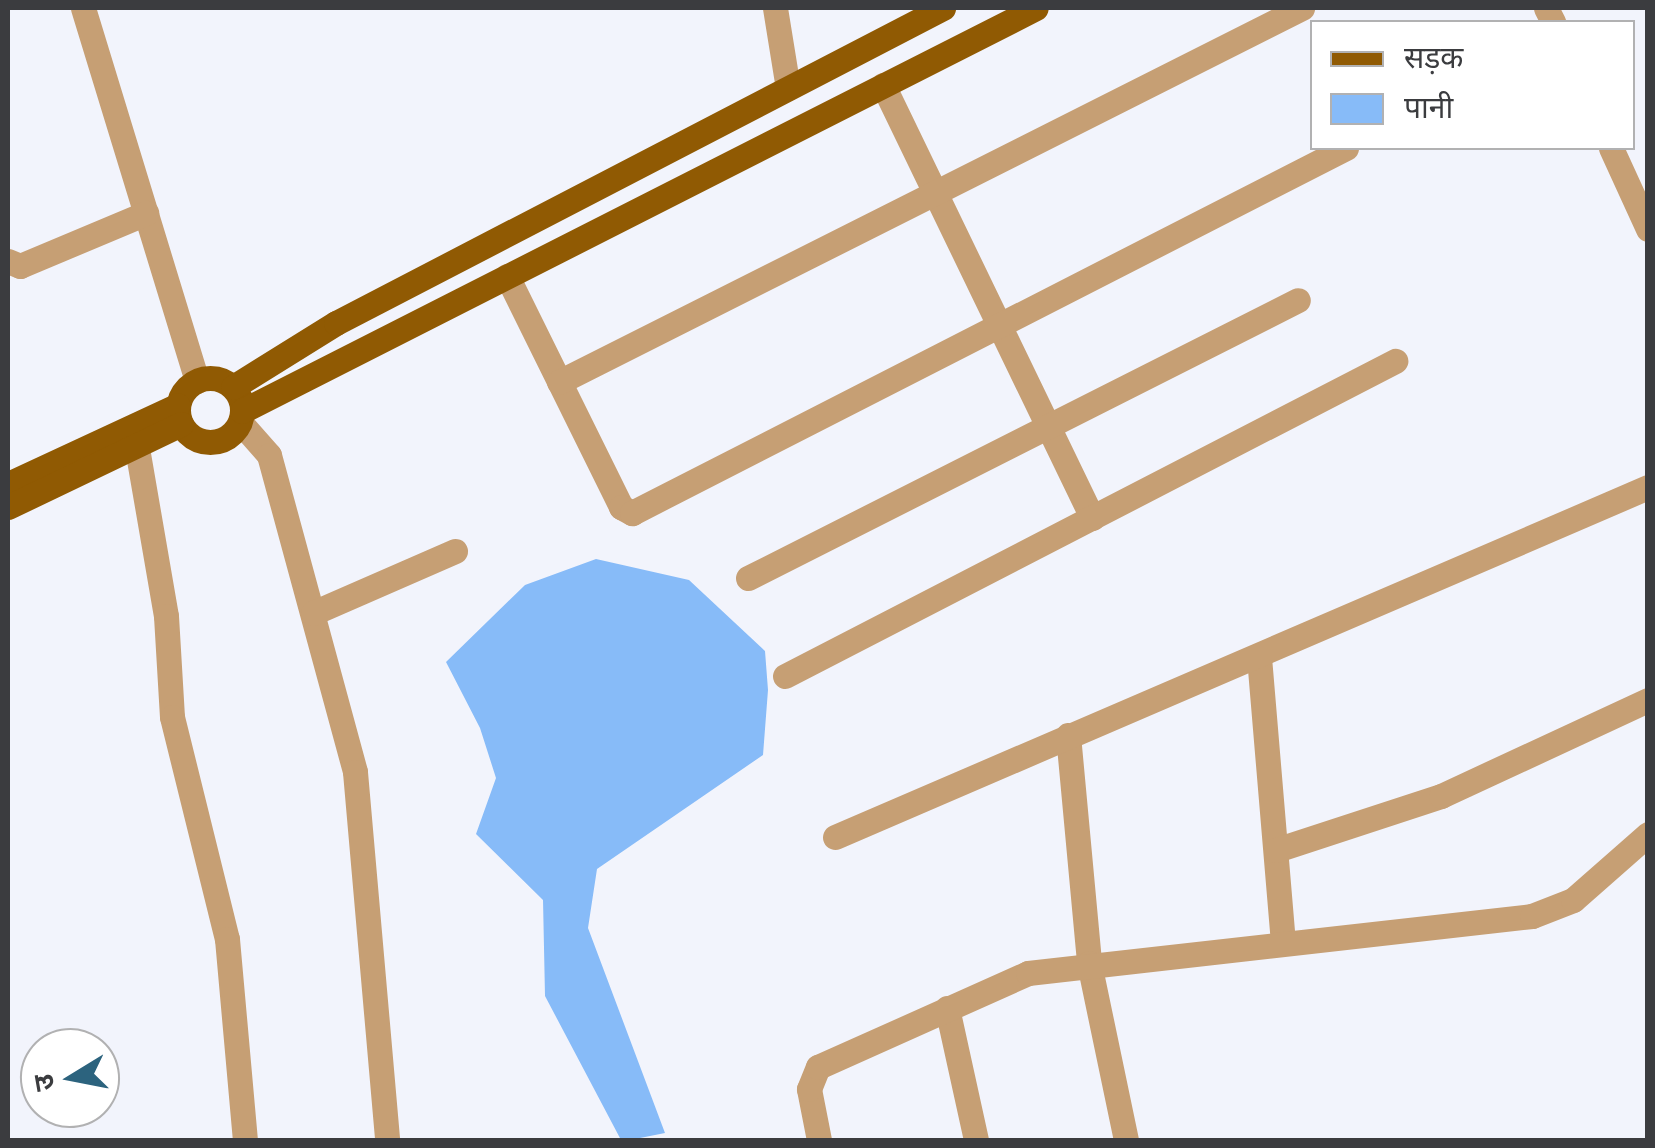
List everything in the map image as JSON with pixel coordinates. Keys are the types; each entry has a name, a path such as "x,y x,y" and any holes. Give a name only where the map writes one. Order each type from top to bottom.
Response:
{"main road":[{"path":"180,414 210,442 231,434 238,407 336,322 943,8"},
{"path":"238,407 507,276 1036,8"},
{"path":"8,507 136,448 180,414 196,380 217,378 238,407"},
{"path":"8,484 180,414"}],"street":[{"path":"84,8 196,380"},
{"path":"775,8 788,88"},
{"path":"559,382 1302,8"},
{"path":"883,85 995,327 1092,518"},
{"path":"507,276 621,507 632,512 1342,150"},
{"path":"1612,150 1648,229"},
{"path":"8,261 20,266 146,214"},
{"path":"748,578 1298,300"},
{"path":"785,676 1395,361"},
{"path":"238,407 269,455 314,614 362,812 387,1140"},
{"path":"136,448 166,616 172,718 227,939 246,1140"},
{"path":"835,836 1648,487"},
{"path":"314,614 455,551"},
{"path":"1259,657 1284,940"},
{"path":"1276,850 1442,796 1648,700"},
{"path":"1068,734 1089,963 1126,1140"},
{"path":"820,1140 812,1072 1028,973 1550,911 1592,886 1648,834"},
{"path":"946,1008 976,1140"}],"water":[{"path":"596,559 689,580 765,651 768,690 763,755 597,869 588,928 665,1133 630,1140 621,1140 545,996 543,900 476,834 496,778 480,728 446,662 525,585"}]}
